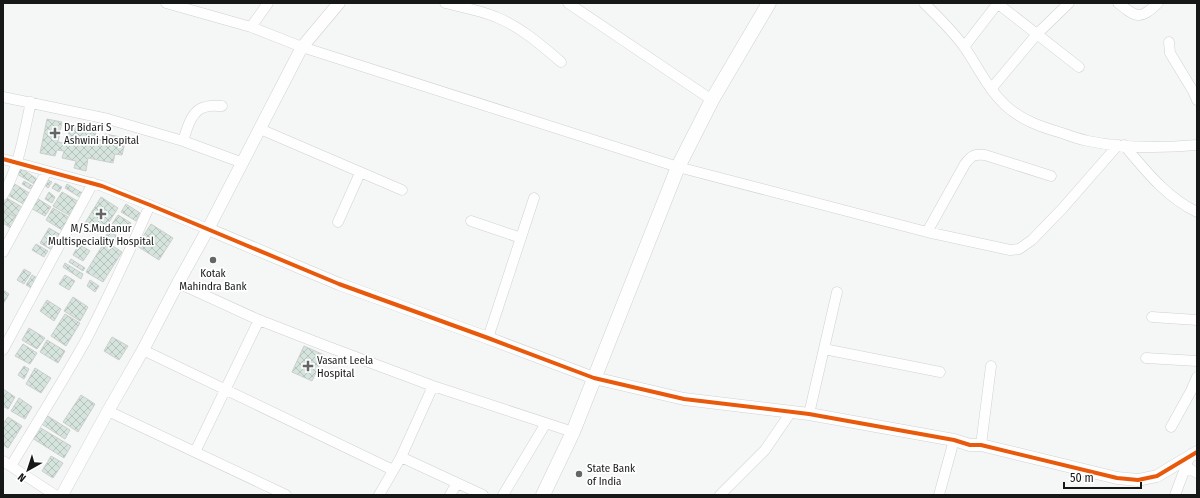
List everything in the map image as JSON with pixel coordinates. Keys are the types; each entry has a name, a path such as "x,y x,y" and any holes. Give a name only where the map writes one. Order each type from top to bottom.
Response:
{"main road":[{"path":"543,495 573,432 678,167 712,100 768,3"}],"street":[{"path":"166,3 251,27 302,47 678,167 927,232 1010,250 1019,249 1032,240 1121,145"},
{"path":"251,27 268,3"},
{"path":"62,495 208,230 302,47 339,3"},
{"path":"445,3 495,16 515,26 530,36 561,62"},
{"path":"568,3 712,100"},
{"path":"924,3 964,47 991,89 1004,104 1020,117 1042,127 1088,141 1148,147 1197,144"},
{"path":"964,47 997,3 1079,67"},
{"path":"991,89 1038,34 1069,3"},
{"path":"1118,3 1134,15 1140,15 1148,13 1158,3"},
{"path":"1169,42 1170,53 1197,100"},
{"path":"3,97 108,119 183,141 243,163"},
{"path":"3,195 16,163 31,102"},
{"path":"183,141 189,123 199,109 206,106 222,106"},
{"path":"260,129 402,190"},
{"path":"1121,145 1153,179 1172,196 1191,210 1197,212"},
{"path":"927,232 965,164 976,154 985,155 1051,176"},
{"path":"3,160 93,183 150,205 339,284 594,378 684,399 809,414 954,440 970,445 981,445 1117,478 1138,480 1157,476 1191,459"},
{"path":"3,252 47,171"},
{"path":"338,222 360,173"},
{"path":"3,350 93,183"},
{"path":"488,338 534,198"},
{"path":"54,495 7,463 62,381 86,338 126,258 150,205"},
{"path":"471,221 521,238"},
{"path":"178,283 259,320 433,386 573,432"},
{"path":"809,414 837,292"},
{"path":"1152,317 1197,320"},
{"path":"195,452 259,320"},
{"path":"824,349 940,372"},
{"path":"143,350 393,470"},
{"path":"1146,358 1197,361"},
{"path":"981,445 991,366"},
{"path":"1172,427 1197,377"},
{"path":"378,495 401,457 433,386"},
{"path":"108,411 286,495"},
{"path":"720,495 765,450 791,412"},
{"path":"503,495 546,423"},
{"path":"939,495 954,440"},
{"path":"401,457 483,495"},
{"path":"1191,459 1197,473"},
{"path":"1176,495 1191,459"},
{"path":"450,495 457,483"}],"building":[{"path":"47,119 62,122 58,142 67,144 70,125 96,131 95,139 104,140 105,134 126,138 122,155 115,154 113,163 88,158 86,171 74,168 76,161 62,158 64,151 57,150 55,156 40,153"},
{"path":"21,168 37,179 34,184 17,174"},
{"path":"46,179 52,182 48,188 43,184"},
{"path":"24,181 33,186 30,189 22,184"},
{"path":"13,183 31,194 25,205 6,194"},
{"path":"55,183 62,187 59,192 52,188"},
{"path":"67,184 84,194 81,198 65,188"},
{"path":"49,192 55,197 52,203 45,199"},
{"path":"62,192 81,203 72,217 53,206"},
{"path":"5,197 22,207 16,217 3,209 3,200"},
{"path":"35,197 51,207 45,216 29,207"},
{"path":"101,197 118,208 102,233 85,223"},
{"path":"126,204 140,213 136,221 121,212"},
{"path":"53,208 70,218 62,230 46,220"},
{"path":"3,210 18,219 12,229 3,223"},
{"path":"118,215 131,223 125,232 112,224"},
{"path":"151,224 173,238 159,260 137,246"},
{"path":"49,228 61,235 52,250 40,243"},
{"path":"109,231 122,239 119,243 106,236"},
{"path":"105,241 122,252 103,282 86,272"},
{"path":"36,244 48,251 44,257 32,250"},
{"path":"79,244 90,251 83,261 73,255"},
{"path":"71,259 85,268 83,271 69,262"},
{"path":"65,263 83,274 81,279 63,267"},
{"path":"24,269 31,273 24,284 17,280"},
{"path":"32,275 39,279 33,289 26,285"},
{"path":"65,275 75,281 69,290 59,284"},
{"path":"90,280 99,286 95,292 87,286"},
{"path":"3,290 9,294 3,304"},
{"path":"73,297 88,307 80,321 64,311"},
{"path":"47,300 61,309 54,321 40,311"},
{"path":"65,314 80,323 66,346 51,336"},
{"path":"29,328 45,338 37,349 22,340"},
{"path":"112,337 128,346 119,360 104,351"},
{"path":"47,340 65,351 58,363 40,352"},
{"path":"23,344 37,353 30,364 15,356"},
{"path":"304,346 324,355 312,381 292,372"},
{"path":"24,366 29,369 24,379 18,375"},
{"path":"35,368 51,378 41,393 26,384"},
{"path":"3,389 15,397 8,409 3,406"},
{"path":"81,395 95,404 78,432 63,422"},
{"path":"19,398 32,407 25,419 11,411"},
{"path":"46,415 70,430 65,439 40,423"},
{"path":"8,417 22,426 8,448 3,445 3,424"},
{"path":"39,427 71,446 64,458 32,438"},
{"path":"51,456 63,463 53,478 42,471"}],"cycle path":[{"path":"3,159 102,186 339,284 594,378 684,399 809,414 954,440 970,445 981,445 1117,478 1138,480 1157,476 1197,452"}],"place":[{"name":"Dr Bidari S Ashwini Hospital","path":"55,133"},
{"name":"M/S.Mudanur Multispeciality Hospital","path":"101,214"},
{"name":"Kotak Mahindra Bank","path":"213,260"},
{"name":"Vasant Leela Hospital","path":"308,366"},
{"name":"State Bank of India","path":"579,474"}]}
